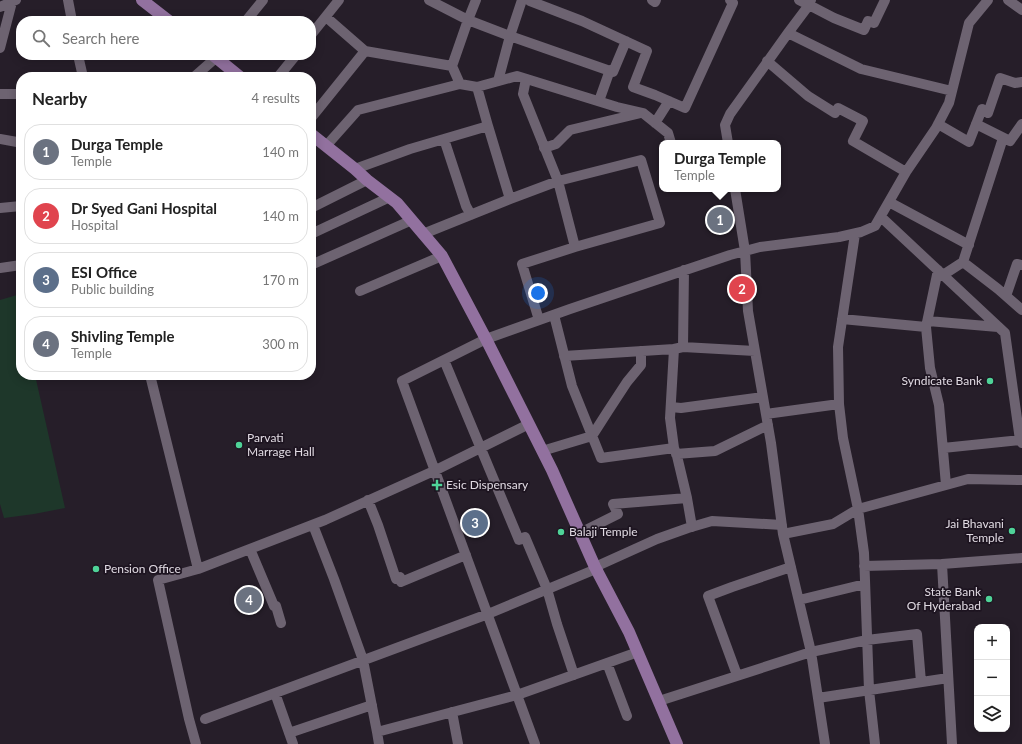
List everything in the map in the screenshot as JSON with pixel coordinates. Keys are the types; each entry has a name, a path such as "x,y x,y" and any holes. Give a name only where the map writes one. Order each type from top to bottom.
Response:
{"main road":[{"path":"142,0 163,16"},
{"path":"221,60 234,72"},
{"path":"316,138 397,203 442,256 552,470 596,568 629,632 678,744"}],"street":[{"path":"68,0 71,16"},
{"path":"250,16 264,0"},
{"path":"316,29 339,0"},
{"path":"429,0 468,20 613,72 626,41"},
{"path":"460,84 452,66 476,0"},
{"path":"498,82 510,36 527,0 582,21 647,50 633,87 685,108 733,3 730,0"},
{"path":"652,0 655,2 656,0"},
{"path":"799,0 810,3 834,18 864,30 868,21 874,23 885,0"},
{"path":"535,744 402,380 486,339 730,254 760,247 855,234 875,226 906,172 938,124 949,103 969,23 988,0"},
{"path":"1008,0 1022,10"},
{"path":"0,7 13,1"},
{"path":"0,48 13,1"},
{"path":"728,140 725,124 730,114 810,3"},
{"path":"326,17 365,51 452,66"},
{"path":"788,33 861,69 952,91"},
{"path":"316,112 365,51"},
{"path":"79,60 82,72"},
{"path":"199,72 212,60"},
{"path":"282,72 292,60"},
{"path":"767,61 808,96 835,113 838,108 863,121 853,141 906,172"},
{"path":"599,101 610,70"},
{"path":"326,146 358,110 460,84 477,87 517,76 643,113 668,133 670,140"},
{"path":"938,124 969,142 982,109 988,113 1000,78 1015,83 1022,82"},
{"path":"526,79 523,94 558,182 576,247"},
{"path":"477,87 510,199"},
{"path":"0,94 16,94"},
{"path":"655,123 669,101"},
{"path":"544,148 556,144 570,130 643,113"},
{"path":"976,124 1010,141 1022,124"},
{"path":"355,169 410,149 488,126"},
{"path":"940,273 963,262 1003,138"},
{"path":"0,139 16,142"},
{"path":"444,139 466,206 471,215"},
{"path":"423,234 510,199 558,182 641,160 660,223 522,264 539,320"},
{"path":"316,206 367,180"},
{"path":"735,192 745,251 748,310 768,425 783,530 811,652 825,744"},
{"path":"316,232 390,197"},
{"path":"889,202 969,245"},
{"path":"0,208 16,206"},
{"path":"881,217 1005,333 1021,441 942,448"},
{"path":"316,263 412,220"},
{"path":"855,234 838,347 839,404 843,438 858,509 864,553 869,690 875,744"},
{"path":"360,291 442,256"},
{"path":"963,262 1022,310"},
{"path":"1006,296 1017,264 1022,265"},
{"path":"0,268 16,266"},
{"path":"684,270 679,348 670,418 675,451 687,498 692,527"},
{"path":"940,273 927,324 930,368 939,405 946,485"},
{"path":"554,315 572,386 601,458 675,451 715,451 768,425"},
{"path":"842,319 998,327"},
{"path":"564,356 679,348 755,351"},
{"path":"542,451 592,436 627,382 641,365 641,351"},
{"path":"444,360 519,540 525,536 547,589 574,675"},
{"path":"151,380 198,569"},
{"path":"671,407 681,408 763,397"},
{"path":"766,414 839,404"},
{"path":"196,744 158,580 198,569 313,525 436,470 529,424"},
{"path":"205,719 488,614 596,568 657,539 712,521 783,530 833,524 858,509 968,479 1022,480"},
{"path":"580,533 618,514 613,504 687,498"},
{"path":"368,500 396,579 400,577 401,582 466,555"},
{"path":"313,525 363,660 379,744"},
{"path":"250,549 274,606 276,606 281,623"},
{"path":"864,566 942,564 1022,558"},
{"path":"942,564 952,744"},
{"path":"737,675 708,596 791,567"},
{"path":"799,600 865,584"},
{"path":"659,701 811,652 867,640 917,634 921,682"},
{"path":"377,732 517,695 638,652"},
{"path":"607,663 627,716"},
{"path":"818,698 948,678"},
{"path":"275,693 293,744"},
{"path":"289,733 372,704"},
{"path":"452,712 458,744"}],"green space":[{"path":"16,295 16,380 36,380 65,508 4,518 0,504 0,300"}],"place":[{"name":"Durga Temple","path":"720,220"},
{"name":"Dr Syed Gani Hospital","path":"742,289"},
{"name":"Syndicate Bank","path":"990,381"},
{"name":"Parvati Marrage Hall","path":"239,445"},
{"name":"Esic Dispensary","path":"437,485"},
{"name":"ESI Office","path":"475,523"},
{"name":"Jai Bhavani Temple","path":"1012,531"},
{"name":"Balaji Temple","path":"561,532"},
{"name":"Pension Office","path":"96,569"},
{"name":"State Bank Of Hyderabad","path":"989,599"},
{"name":"Shivling Temple","path":"249,600"}]}
